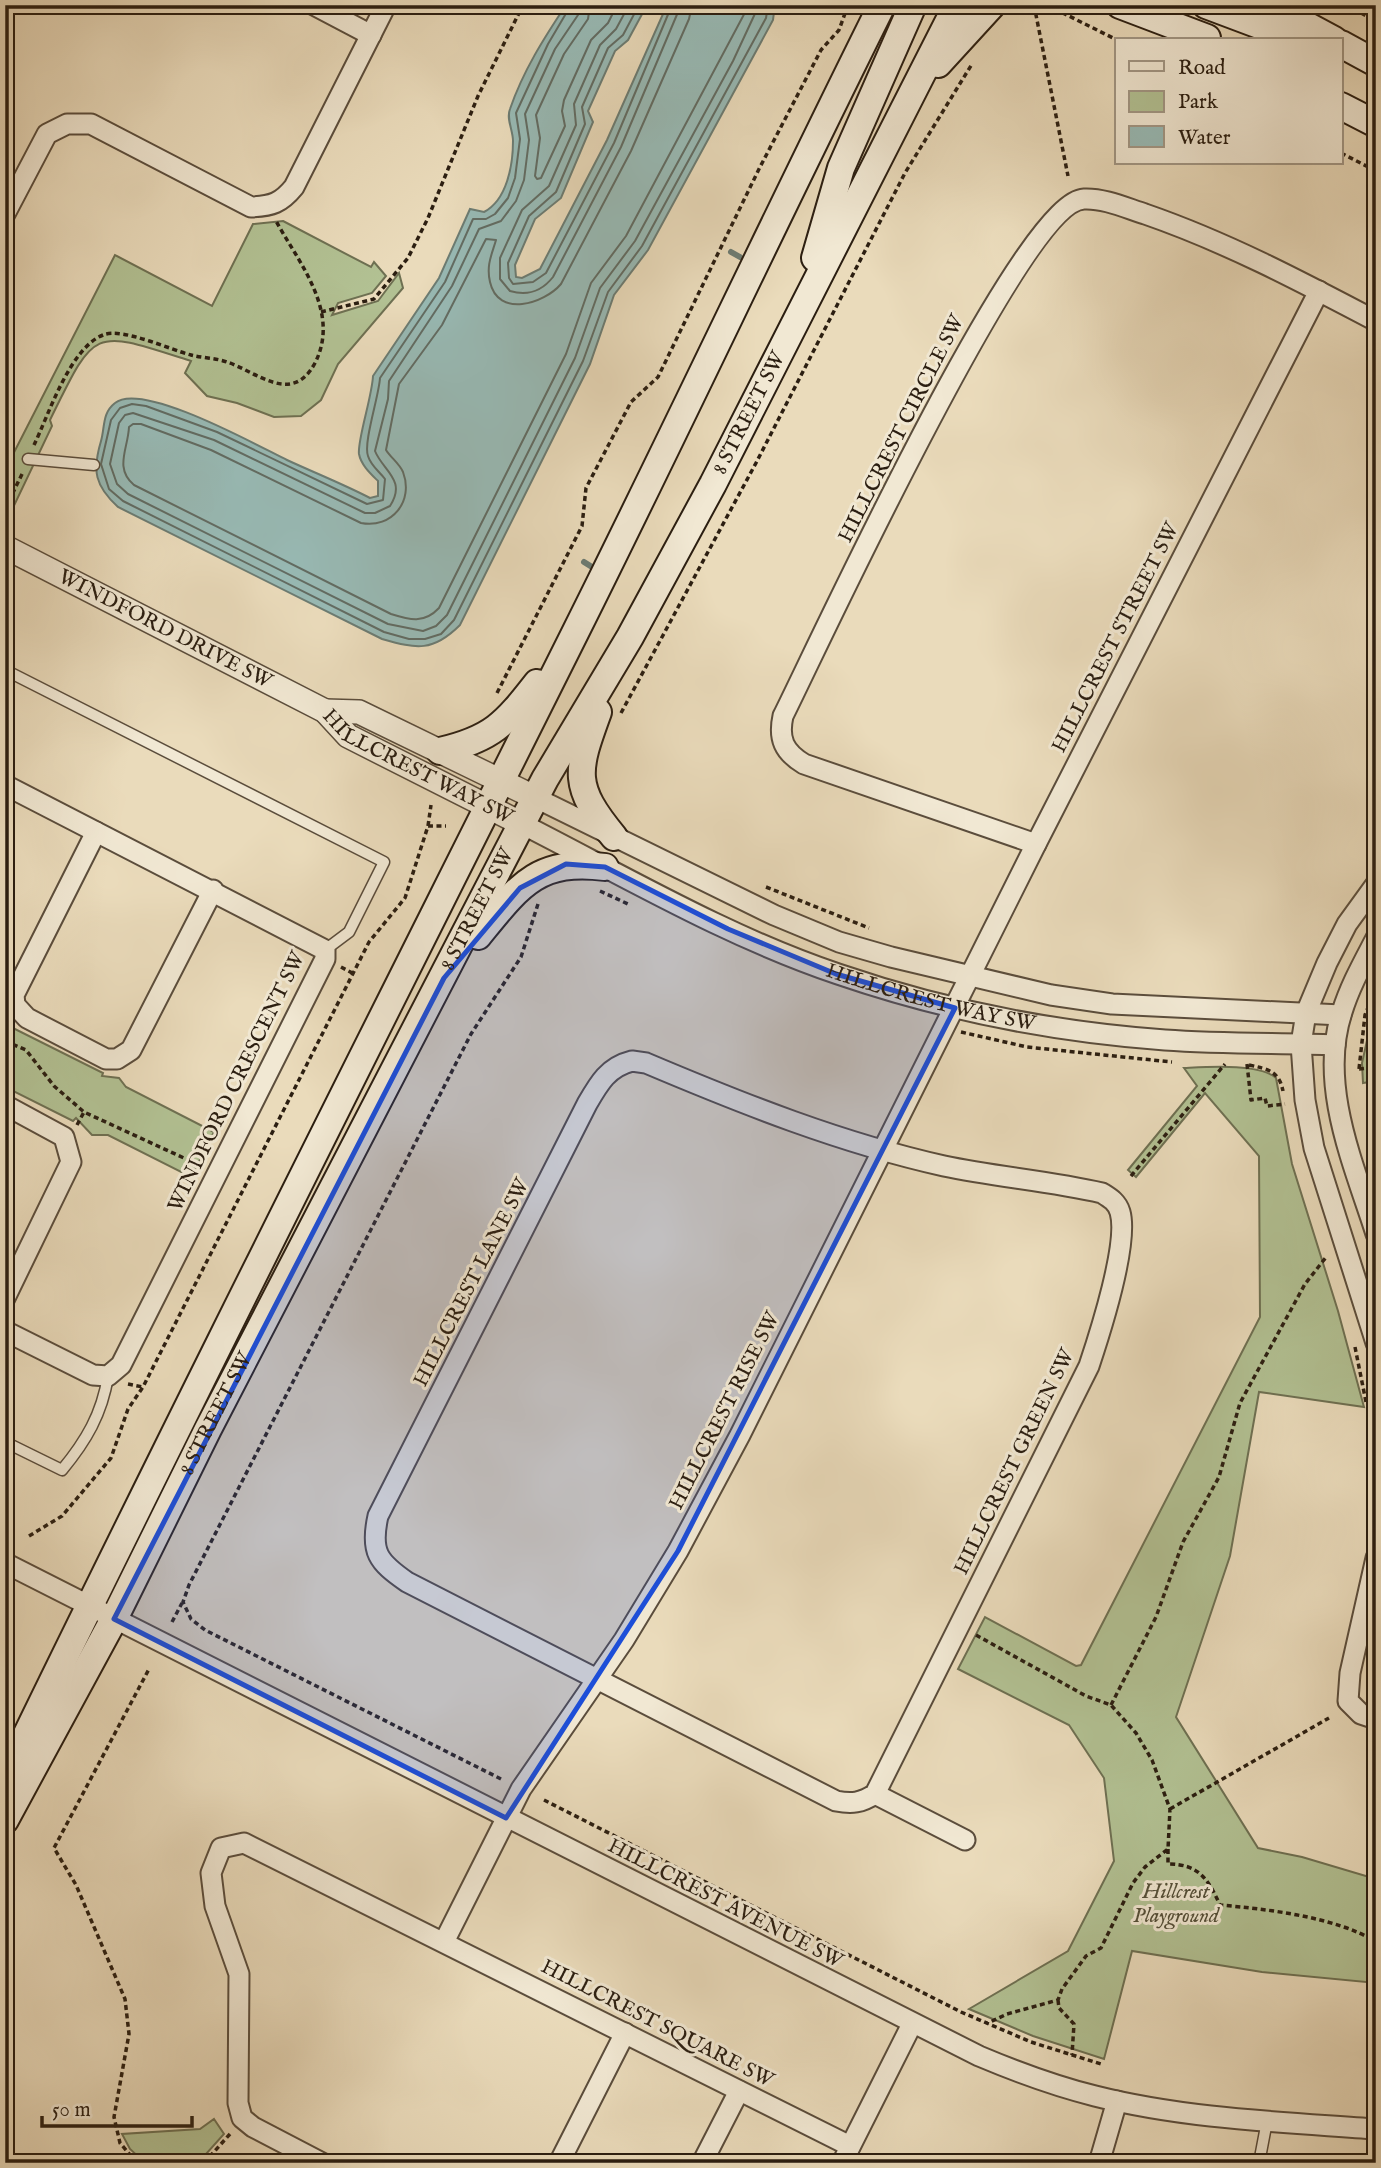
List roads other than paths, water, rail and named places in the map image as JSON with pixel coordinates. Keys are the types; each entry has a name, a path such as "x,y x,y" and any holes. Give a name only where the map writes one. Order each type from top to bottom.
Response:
{"main road":[{"name":"8 STREET SW","path":"5,1779 486,806 575,635 882,5"},
{"path":"798,317 841,168 913,5"},
{"name":"8 STREET SW","path":"5,1820 114,1619 208,1429 522,824 630,637 798,317 957,5"},
{"path":"911,95 992,5"},
{"path":"1120,5 1206,38"},
{"path":"1144,5 1207,38"},
{"path":"1206,5 1294,38"},
{"path":"1241,5 1306,38"},
{"path":"1269,5 1330,38"},
{"path":"1342,45 1376,62"},
{"path":"1342,55 1376,70"},
{"path":"1342,107 1376,124"},
{"path":"440,751 482,738 498,729 575,635"},
{"path":"614,837 590,808 582,785 580,766 602,703 630,637"},
{"path":"444,978 504,904 538,875 566,864 602,879"}],"street":[{"path":"314,5 371,35"},
{"path":"5,215 47,134 66,124 91,124 251,207 270,206 283,200 294,187 386,5"},
{"name":"HILLCREST CIRCLE SW","path":"1036,844 804,764 788,754 780,732 783,716 963,356 1007,281 1066,205 1084,199 1120,206 1208,236 1376,321"},
{"name":"HILLCREST STREET SW","path":"956,1008 1036,844 1320,291"},
{"name":"WINDFORD DRIVE SW","path":"5,547 325,711"},
{"name":"HILLCREST WAY SW","path":"325,711 359,712 728,894 839,942 971,977 1051,995 1112,1004 1349,1014"},
{"name":"HILLCREST WAY SW","path":"325,711 348,736 522,824 602,879 836,974 956,1008 1100,1034 1167,1040 1335,1045"},
{"name":"WINDFORD CRESCENT SW","path":"5,785 325,950 325,959 121,1365 108,1376"},
{"path":"96,832 14,995 15,1005 27,1018 106,1059 117,1059 131,1050 213,890"},
{"path":"1376,884 1347,924 1306,1013 1301,1044 1305,1100 1314,1148 1376,1343"},
{"path":"1338,1227 1374,1225 1340,1118 1335,1045 1376,939"},
{"name":"HILLCREST RISE SW","path":"506,1818 521,1789 678,1551 740,1435 956,1008"},
{"name":"HILLCREST LANE SW","path":"596,1679 407,1582 385,1567 376,1553 374,1535 378,1516 587,1104 603,1078 618,1064 632,1061 646,1063 730,1100 882,1151"},
{"path":"5,1105 64,1137 71,1163 5,1298"},
{"name":"HILLCREST GREEN SW","path":"875,1794 1089,1366 1102,1325 1122,1234 1120,1213 1115,1202 1102,1192 958,1169 882,1151"},
{"path":"5,1331 93,1375 108,1376"},
{"path":"1376,1558 1350,1673 1348,1701 1361,1714 1376,1719"},
{"name":"HILLCREST AVENUE SW","path":"5,1563 912,2024 1025,2075 1117,2101 1267,2121 1376,2129"},
{"path":"596,1679 836,1801 852,1804 875,1794 965,1840"},
{"path":"444,1942 506,1818"},
{"name":"HILLCREST SQUARE SW","path":"322,2163 253,2127 242,2118 238,2103 239,1974 215,1906 211,1873 221,1848 244,1843 739,2091 846,2154 912,2024"},
{"path":"559,2163 625,2033"},
{"path":"702,2163 739,2091"},
{"path":"1099,2163 1117,2101"}],"lane":[{"path":"28,459 94,465"},
{"path":"5,670 384,862 349,932 325,950"},
{"path":"5,1442 62,1471 84,1444 104,1404 108,1376"},
{"path":"1259,2163 1267,2121"}],"water":[{"path":"566,5 647,5 628,40 615,51 588,111 593,122 561,198 535,219 515,265 516,277 522,278 540,269 607,140 667,5 775,5 773,20 648,250 614,295 590,364 460,625 441,640 424,646 405,645 382,639 118,507 104,492 96,470 108,411 115,403 129,399 149,401 200,418 370,498 378,496 378,481 364,466 359,454 373,376 439,278 470,209 484,212 503,191 513,150 510,109 542,42"}],"waterway":[{"path":"731,252 740,257"},
{"path":"584,562 592,567"}],"park label":[{"name":"Hillcrest Playground","path":"1176,1904"}]}
